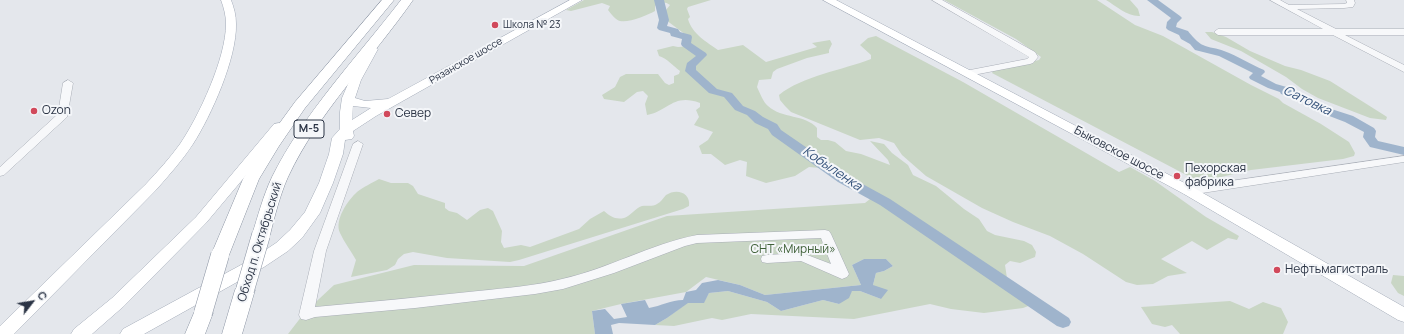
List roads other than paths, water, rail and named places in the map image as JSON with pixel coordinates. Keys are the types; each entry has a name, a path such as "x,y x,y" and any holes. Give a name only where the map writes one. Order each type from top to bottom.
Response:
{"highway":[{"name":"Обход п. Октябрьский","path":"195,334 203,313 220,255 251,179 270,146 300,105 316,88 388,0"},
{"name":"М-5","path":"380,37 407,0"},
{"name":"Обход п. Октябрьский","path":"232,334 280,176 327,101 380,37"}],"main road":[{"path":"3,334 144,194 180,153 194,132 220,75 230,42 232,25 231,10 226,0"},
{"name":"Рязанское шоссе","path":"350,138 357,129 398,100 510,35 577,0"},
{"name":"Быковское шоссе","path":"828,0 1189,191 1404,315"},
{"name":"М-5","path":"144,334 264,267 287,251 304,236 321,212 332,188 350,138 348,98 351,86 380,37"},
{"path":"348,98 350,101 362,104 378,104 414,91"},
{"path":"80,334 118,302 201,220 243,168 300,105"},
{"path":"129,334 258,263 282,247 296,234 314,207 326,183 336,154 339,138 350,138"}],"street":[{"path":"936,0 1005,38 1032,54 1034,57 1030,61 968,73"},
{"path":"1274,0 1404,69"},
{"path":"1289,7 1344,6 1350,5 1350,0"},
{"path":"1218,32 1404,32"},
{"path":"0,173 62,115 68,83"},
{"path":"350,138 320,251 306,315 314,312 415,303 535,289 563,284 609,270 682,242 711,238 824,234 842,274 802,257 767,259"},
{"path":"1189,191 1404,159"}],"water":[{"path":"864,259 886,259 893,266 876,273 873,285 888,290 881,299 860,291 852,291 849,298 839,304 823,300 781,311 767,302 728,291 709,293 704,303 688,303 655,325 619,323 611,325 613,334 595,334 592,311 605,309 614,319 627,317 621,304 645,300 649,308 683,300 686,292 696,290 702,283 718,280 740,285 765,295 861,285 852,265"}],"waterway":[{"name":"Кобыленка","path":"659,0 664,20 662,28 675,31 675,34 687,37 686,44 702,55 691,65 690,71 713,91 728,95 739,108 751,113 759,120 773,127 776,132 843,179 885,202 1063,322"},
{"name":"Сатовка","path":"1152,0 1177,18 1172,22 1171,28 1184,33 1185,37 1194,42 1199,48 1215,51 1230,57 1260,72 1254,77 1272,86 1286,90 1285,92 1300,96 1315,107 1349,119 1370,131 1369,137 1374,144 1404,151"}],"place":[{"name":"Школа № 23","path":"495,25"},
{"name":"Ozon","path":"34,111"},
{"name":"Север","path":"387,114"},
{"name":"Пехорская фабрика","path":"1177,176"},
{"name":"Нефтьмагистраль","path":"1277,270"}],"park label":[{"name":"СНТ «Мирный»","path":"793,250"}]}
